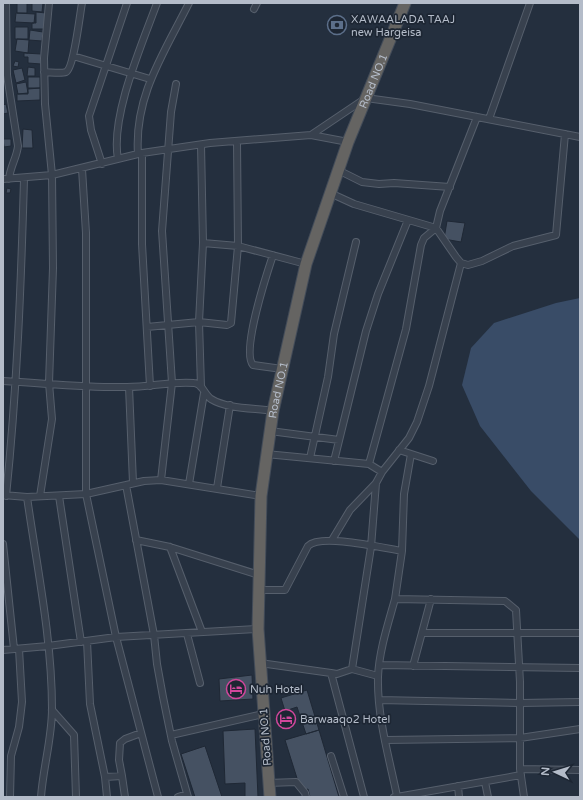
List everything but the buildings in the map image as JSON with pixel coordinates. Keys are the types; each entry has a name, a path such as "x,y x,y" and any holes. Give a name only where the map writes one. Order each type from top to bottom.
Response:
{"highway":[{"name":"Road NO.1","path":"269,797 258,629 261,496 273,411 306,264 348,142 405,3"}],"street":[{"path":"6,3 8,75 18,146 17,154 6,179 52,175 82,169 140,153 169,148 311,135 348,142"},
{"path":"40,496 51,428 49,383 53,268 52,175 45,104 44,72 45,33 49,3"},
{"path":"44,72 67,71 73,56 82,3"},
{"path":"102,164 91,130 89,116 127,3"},
{"path":"118,159 116,147 117,131 131,74 157,3"},
{"path":"150,386 142,244 140,153 137,138 139,116 150,79 188,3"},
{"path":"489,119 530,3"},
{"path":"73,56 150,79"},
{"path":"161,480 172,383 162,231 171,112 176,84"},
{"path":"311,135 366,98 489,119 580,137"},
{"path":"369,464 406,329 421,245 424,238 436,228 477,117"},
{"path":"330,193 354,204 436,228 456,257 462,263 468,265 476,263 514,246 556,235 565,134"},
{"path":"147,327 199,322 227,325 231,322 238,246 237,142"},
{"path":"189,484 203,390 199,322 203,243 201,145"},
{"path":"82,169 86,233 86,494 116,638 158,797"},
{"path":"338,170 362,182 450,187"},
{"path":"24,178 22,264 16,382 5,496 27,497 86,494 133,483 161,480 261,496"},
{"path":"334,461 366,331 378,294 408,220"},
{"path":"310,458 328,377 334,334 356,242"},
{"path":"203,243 238,246 306,264"},
{"path":"273,255 261,291 252,334 250,358 254,365 282,369"},
{"path":"332,540 350,510 376,483 382,472 409,438 417,422 429,386 462,263"},
{"path":"3,381 129,387 172,383 195,383 211,399 230,405 273,411"},
{"path":"129,387 133,483"},
{"path":"217,488 230,405"},
{"path":"270,431 339,440"},
{"path":"399,450 433,461"},
{"path":"266,454 369,464 382,472"},
{"path":"411,454 404,494 402,551 395,599 386,629 378,676 379,700 396,797 485,782 521,772 580,770"},
{"path":"352,669 371,547 376,483"},
{"path":"126,485 154,635 157,664 171,734 188,795 178,797"},
{"path":"59,496 84,641 90,704 105,777 107,797"},
{"path":"27,497 48,646 52,710 41,797"},
{"path":"136,540 170,547 259,575"},
{"path":"259,590 286,590 308,546 314,542 332,540 402,551"},
{"path":"3,544 17,649 22,702 19,727 12,756 10,797"},
{"path":"170,547 202,632"},
{"path":"395,599 505,601 516,610 518,635 521,772 524,797"},
{"path":"413,666 431,599"},
{"path":"3,650 116,638 258,629"},
{"path":"422,633 518,635 580,634"},
{"path":"188,634 200,682"},
{"path":"260,663 337,674 352,669 378,676"},
{"path":"380,666 580,668"},
{"path":"332,673 364,797"},
{"path":"379,700 520,703 580,702"},
{"path":"52,710 74,735 76,797"},
{"path":"171,734 263,714"},
{"path":"386,740 520,738 580,729"},
{"path":"125,797 119,755 120,743 125,739 141,733"},
{"path":"331,756 344,797"},
{"path":"105,777 122,776"},
{"path":"268,783 296,782 305,793 306,797"},
{"path":"485,782 488,797"},
{"path":"458,786 459,797"}],"water":[{"path":"580,298 580,540 531,491 480,426 462,385 471,348 494,323 556,303"}],"place":[{"name":"XAWAALADA TAAJ new Hargeisa","path":"337,25"},
{"name":"Nuh Hotel","path":"236,689"},
{"name":"Barwaaqo2 Hotel","path":"286,719"}]}
